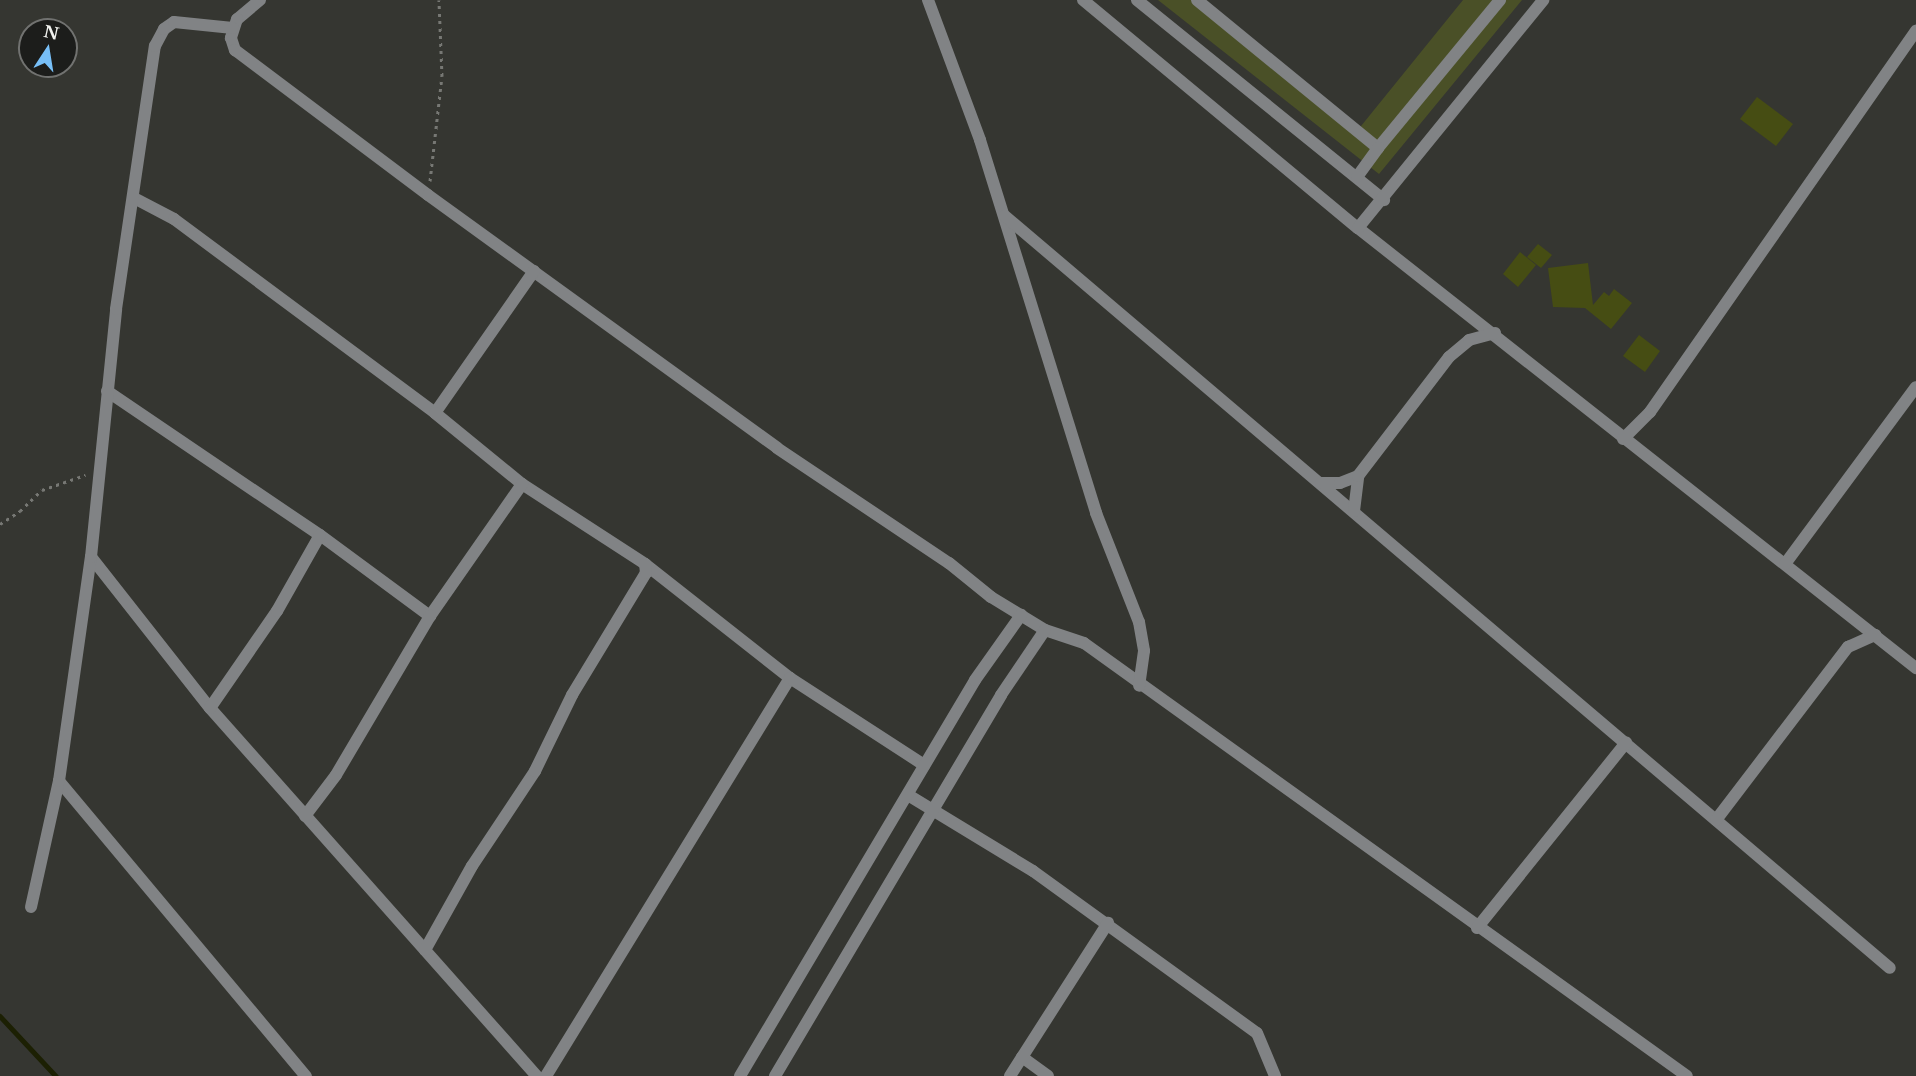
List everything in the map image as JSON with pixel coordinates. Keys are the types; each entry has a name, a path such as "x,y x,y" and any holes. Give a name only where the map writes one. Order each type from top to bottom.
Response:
{"street":[{"path":"260,0 237,19 231,39 235,50 428,195 777,448 1021,615 1045,630 1084,643 1139,686 1687,1076"},
{"path":"928,0 1005,216 1057,398 1139,622 1144,651 1139,686"},
{"path":"1083,0 1358,228 1916,668"},
{"path":"1137,0 1384,200"},
{"path":"1197,0 1378,148"},
{"path":"1357,177 1378,148 1500,0"},
{"path":"1358,228 1384,200 1542,0"},
{"path":"31,907 59,781 91,557 107,391 154,46 164,29 174,22 233,28"},
{"path":"1623,439 1650,412 1916,30"},
{"path":"134,198 174,219 435,413 522,484 645,564 790,678 924,765"},
{"path":"1005,216 1890,968"},
{"path":"435,413 534,271"},
{"path":"1321,483 1340,483 1358,476 1458,347 1494,333"},
{"path":"1785,564 1916,387"},
{"path":"107,391 320,535 430,616"},
{"path":"1354,511 1358,476"},
{"path":"305,816 342,766 430,616 522,484"},
{"path":"210,708 277,611 320,535"},
{"path":"91,557 210,708 537,1076"},
{"path":"425,950 472,866 535,771 572,695 646,573 645,564"},
{"path":"740,1076 975,680 1021,615"},
{"path":"775,1076 1001,695 1045,630"},
{"path":"1716,820 1848,646 1875,635"},
{"path":"546,1076 790,678"},
{"path":"1477,928 1626,743"},
{"path":"59,781 306,1076"},
{"path":"908,795 1108,922 1257,1033 1275,1076"},
{"path":"1010,1076 1108,922"},
{"path":"1022,1057 1048,1076"}],"path":[{"path":"428,195 442,76 440,0"},
{"path":"0,524 20,511 42,490 101,471"}],"green space":[{"path":"1158,0 1197,0 1357,131 1463,0 1522,0 1379,174"}],"building":[{"path":"1757,97 1793,124 1776,146 1740,119"},
{"path":"1538,244 1552,255 1541,268 1527,257"},
{"path":"1520,252 1536,265 1518,287 1503,274"},
{"path":"1588,263 1593,305 1604,292 1609,296 1614,289 1632,303 1611,329 1585,308 1553,307 1548,268"},
{"path":"1639,335 1660,351 1645,372 1623,356"}],"waterway":[{"path":"0,1016 56,1076"}]}
